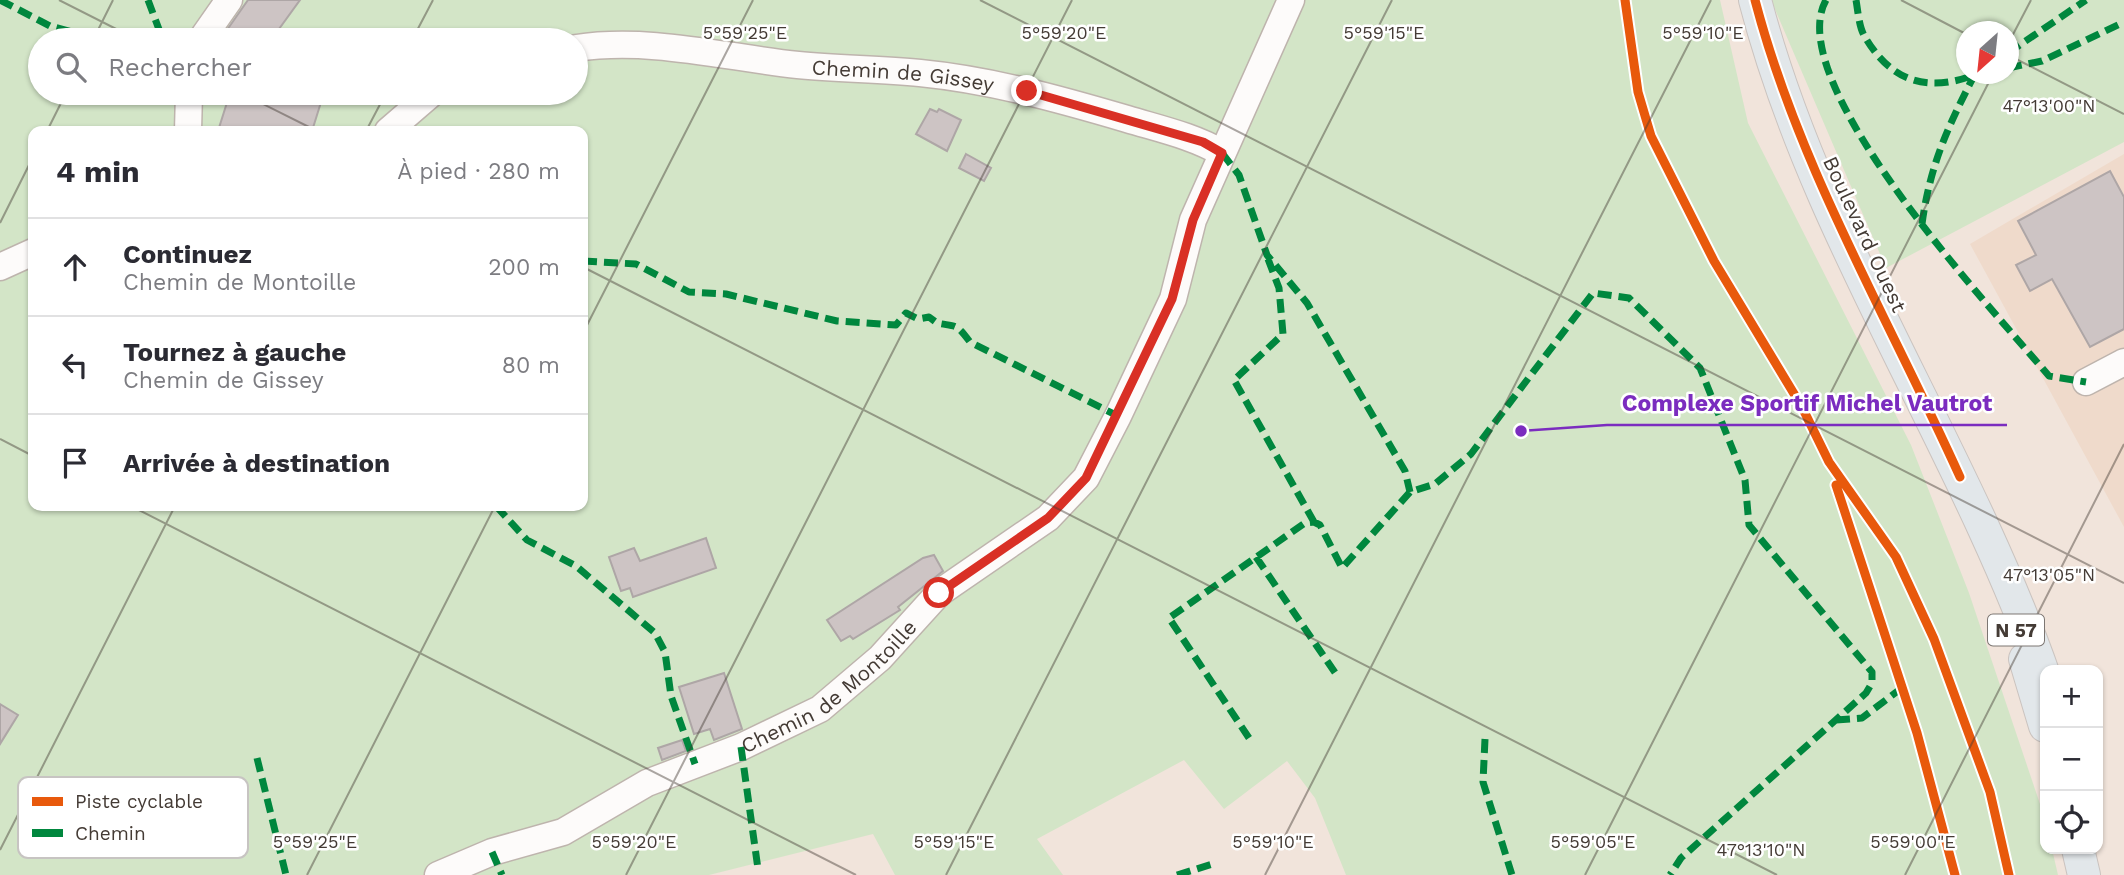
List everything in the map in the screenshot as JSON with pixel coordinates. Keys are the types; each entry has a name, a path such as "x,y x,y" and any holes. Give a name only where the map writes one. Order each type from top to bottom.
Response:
{"main road":[{"name":"Boulevard Ouest","path":"1755,0 1777,74 1824,191 1985,534 2040,666"},
{"name":"Boulevard Ouest","path":"1985,534 2040,710"},
{"path":"2079,854 2084,875"},
{"path":"2095,854 2100,875"}],"street":[{"path":"209,28 229,0"},
{"name":"Chemin de Montoille","path":"438,875 492,852 563,832 647,783 741,747 820,709 880,658 939,593 1048,518 1086,478 1118,416 1172,299 1193,220 1291,0"},
{"name":"Chemin de Gissey","path":"588,46 688,48 797,65 920,73 975,81 1027,91 1129,120 1203,142 1222,153"},
{"path":"188,126 189,105"},
{"path":"393,126 418,105"},
{"path":"0,267 28,254"},
{"path":"2086,382 2124,362"}],"shaded area":[{"path":"2124,154 2124,527 1970,244"}],"green space":[{"path":"0,0 1720,0 1748,123 1911,445 1969,593 2040,804 2040,854 2053,854 2058,875 1346,875 1315,798 1287,761 1224,809 1184,760 1037,839 1063,875 895,875 873,834 709,875 0,875"},
{"path":"1771,0 2124,0 2124,142 1886,268"}],"building":[{"path":"248,0 300,0 280,28 228,28"},
{"path":"226,105 320,105 314,126 220,126"},
{"path":"930,109 937,112 939,109 961,120 947,151 916,134"},
{"path":"966,154 991,168 984,181 959,168"},
{"path":"2110,171 2124,197 2124,329 2090,347 2052,279 2030,291 2016,265 2036,255 2018,221"},
{"path":"706,538 716,568 633,597 630,588 621,591 609,557 634,548 640,561"},
{"path":"934,555 943,571 898,607 900,610 853,639 850,636 841,641 827,620 923,558"},
{"path":"724,673 742,729 714,740 710,729 694,734 679,687"},
{"path":"0,704 18,715 0,744"},
{"path":"682,740 686,751 662,760 658,748"}],"marked path":[{"path":"0,0 57,28"},
{"path":"148,0 158,28"},
{"path":"1826,0 1820,37 1834,85 1862,139 1900,195 1943,251 2049,376 2086,382"},
{"path":"1856,0 1863,33 1887,65 1913,80 1928,83 1956,81"},
{"path":"2019,46 2086,0"},
{"path":"2019,66 2042,61 2124,22"},
{"path":"1922,224 1941,146 1970,84"},
{"path":"1222,153 1239,175 1267,255 1307,303 1405,471 1410,492"},
{"path":"1268,259 1279,288 1283,334 1234,380 1314,522"},
{"path":"588,261 636,264 689,292 726,294 837,321 896,325 906,313 918,319 929,317 937,323 956,327 970,342 1118,416"},
{"path":"1249,738 1169,618 1305,523 1314,522 1320,525 1342,568 1410,492 1435,484 1471,454 1593,293 1629,298 1700,368 1745,480 1749,525 1872,672 1872,683 1866,693 1681,858 1670,875"},
{"path":"501,511 527,540 576,566 655,633 665,652 671,696 695,764"},
{"path":"1256,557 1338,677"},
{"path":"1836,720 1862,718 1903,687"},
{"path":"1485,739 1483,782 1512,875"},
{"path":"741,747 758,869"},
{"path":"257,758 286,875"},
{"path":"492,852 502,875"},
{"path":"1177,875 1216,863"}],"cycle path":[{"path":"1625,0 1638,92 1651,136 1714,261 1802,407 1829,462 1896,557 1934,639 1990,792 2009,875"},
{"path":"1755,0 1774,62 1820,183 1960,477"},
{"path":"1836,485 1917,733 1955,875"}],"place":[{"name":"Complexe Sportif Michel Vautrot","path":"1521,431"}],"route":[{"path":"939,593 1048,518 1086,478 1172,299 1193,220 1222,153 1203,142 1027,91"}]}
